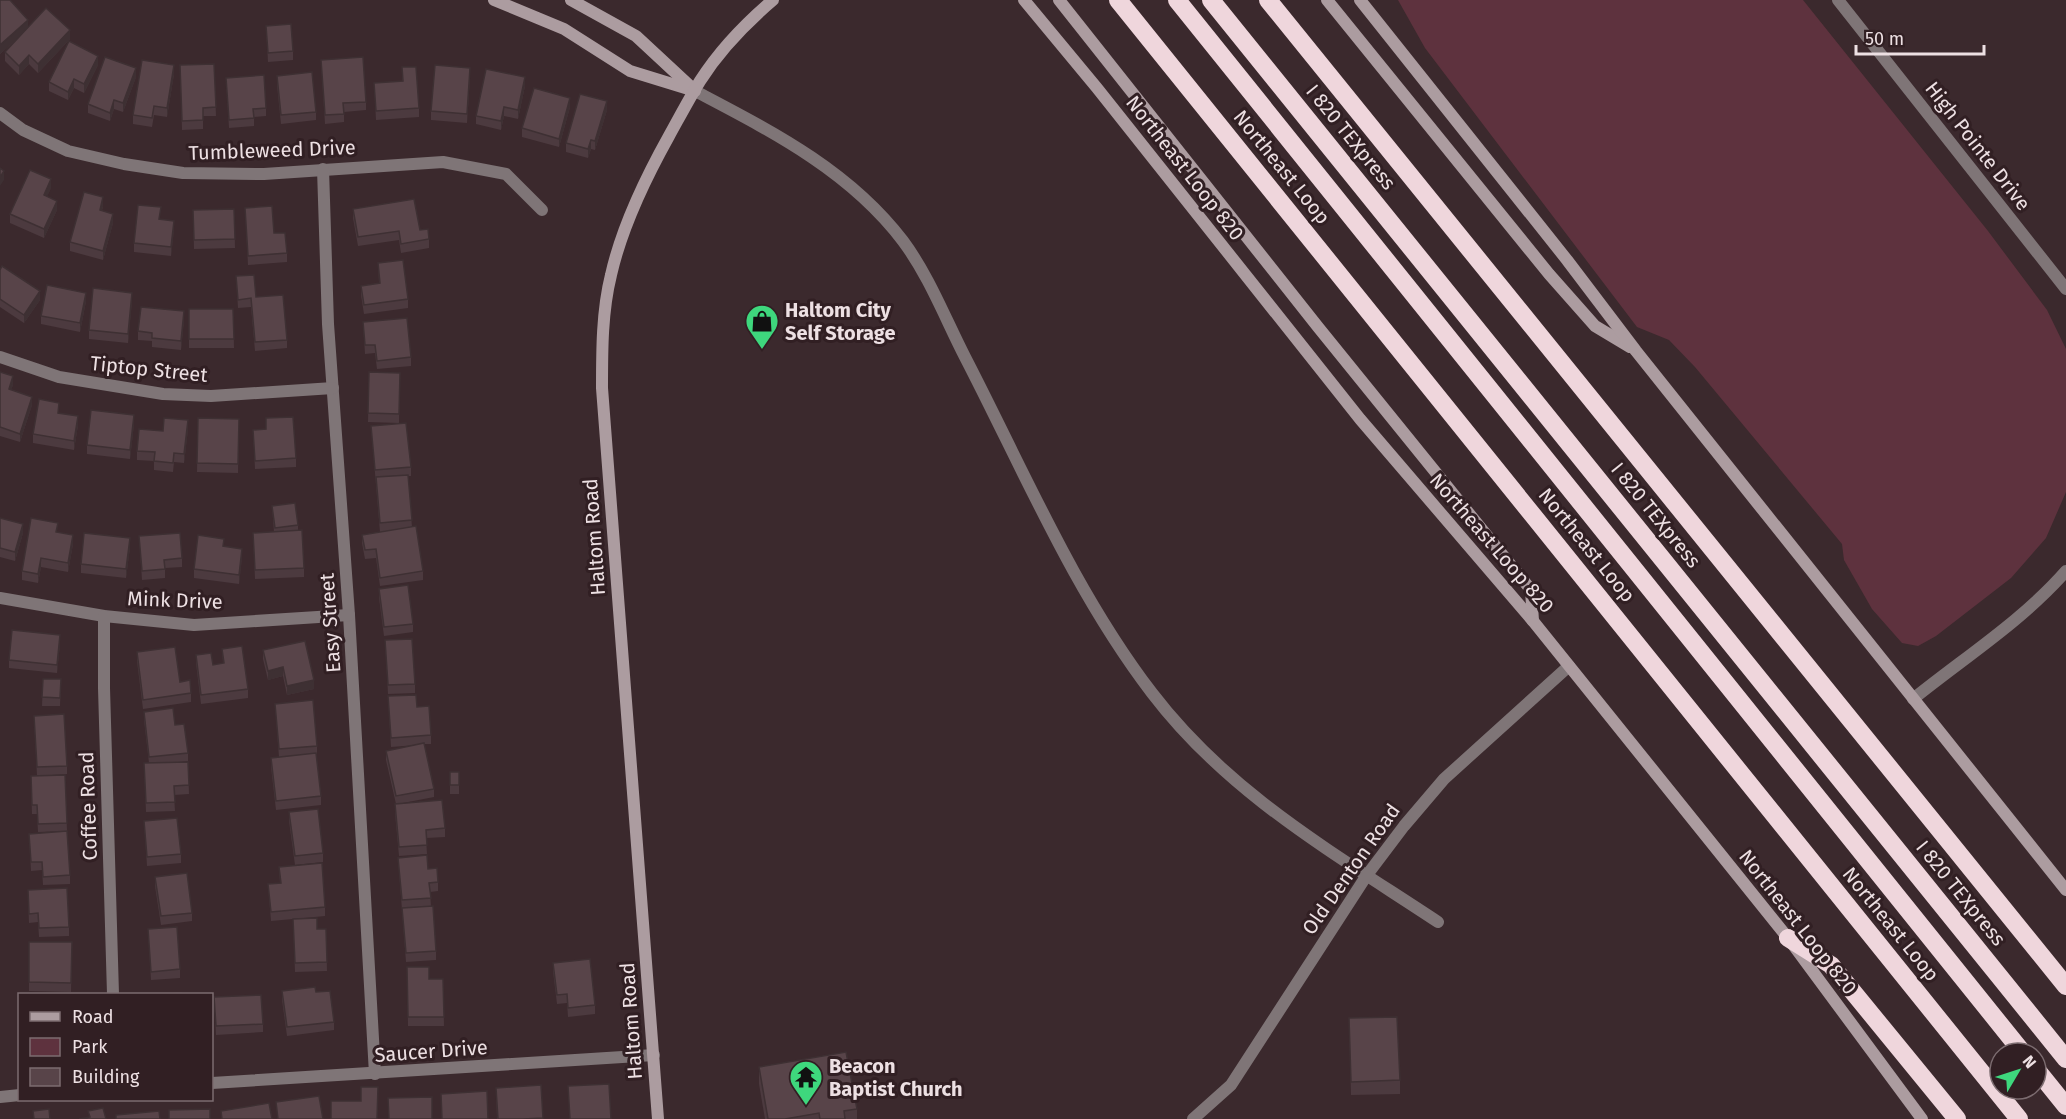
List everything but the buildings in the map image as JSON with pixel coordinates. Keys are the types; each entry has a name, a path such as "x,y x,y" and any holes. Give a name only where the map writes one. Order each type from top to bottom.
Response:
{"highway":[{"name":"Northeast Loop","path":"1118,0 2019,1119"},
{"path":"1177,0 2014,1041"},
{"name":"I 820 TEXpress","path":"1211,0 2066,1059"},
{"path":"1268,0 2066,986"},
{"path":"1788,938 1831,965 1958,1119"},
{"path":"2048,1084 2061,1100"}],"main road":[{"path":"494,0 564,29 630,71 695,91"},
{"path":"571,0 636,36 695,91"},
{"name":"Haltom Road","path":"658,1119 602,388 602,342 611,275 629,220 651,169 701,80 728,45 757,13 773,0"},
{"name":"Northeast Loop 820","path":"1024,0 1104,97 1359,419 1533,621 1788,938 1922,1119"},
{"path":"1059,0 1325,336 1531,590 1533,621"},
{"path":"1328,0 1548,274 1595,326 1636,351"},
{"path":"1360,0 1567,260 1636,351 2066,890"}],"street":[{"name":"High Pointe Drive","path":"1838,0 2066,289"},
{"path":"695,91 807,152 870,205 903,241 929,282 1051,532 1099,617 1151,692 1202,750 1252,796 1313,840 1438,922"},
{"name":"Tumbleweed Drive","path":"0,113 23,130 68,151 124,164 183,173 264,174 443,162 506,174 542,210"},
{"name":"Easy Street","path":"323,169 328,324 349,615 375,1074"},
{"name":"Tiptop Street","path":"0,357 59,377 163,394 211,396 333,388"},
{"path":"1913,699 2025,612 2066,571"},
{"name":"Mink Drive","path":"0,598 104,616 195,624 349,615"},
{"name":"Coffee Road","path":"104,616 113,993"},
{"name":"Old Denton Road","path":"1193,1119 1231,1085 1367,875 1404,826 1444,779 1569,666"},
{"name":"Saucer Drive","path":"213,1083 654,1055"},
{"path":"0,1097 18,1095"}],"green space":[{"path":"1398,0 1803,0 1988,231 2047,310 2066,349 2066,492 2046,538 2011,578 1936,636 1918,646 1902,643 1872,609 1844,560 1842,544 1695,367 1669,340 1637,327 1425,48"}],"place":[{"name":"Haltom City Self Storage","path":"762,350"},
{"name":"Beacon Baptist Church","path":"806,1106"}]}
